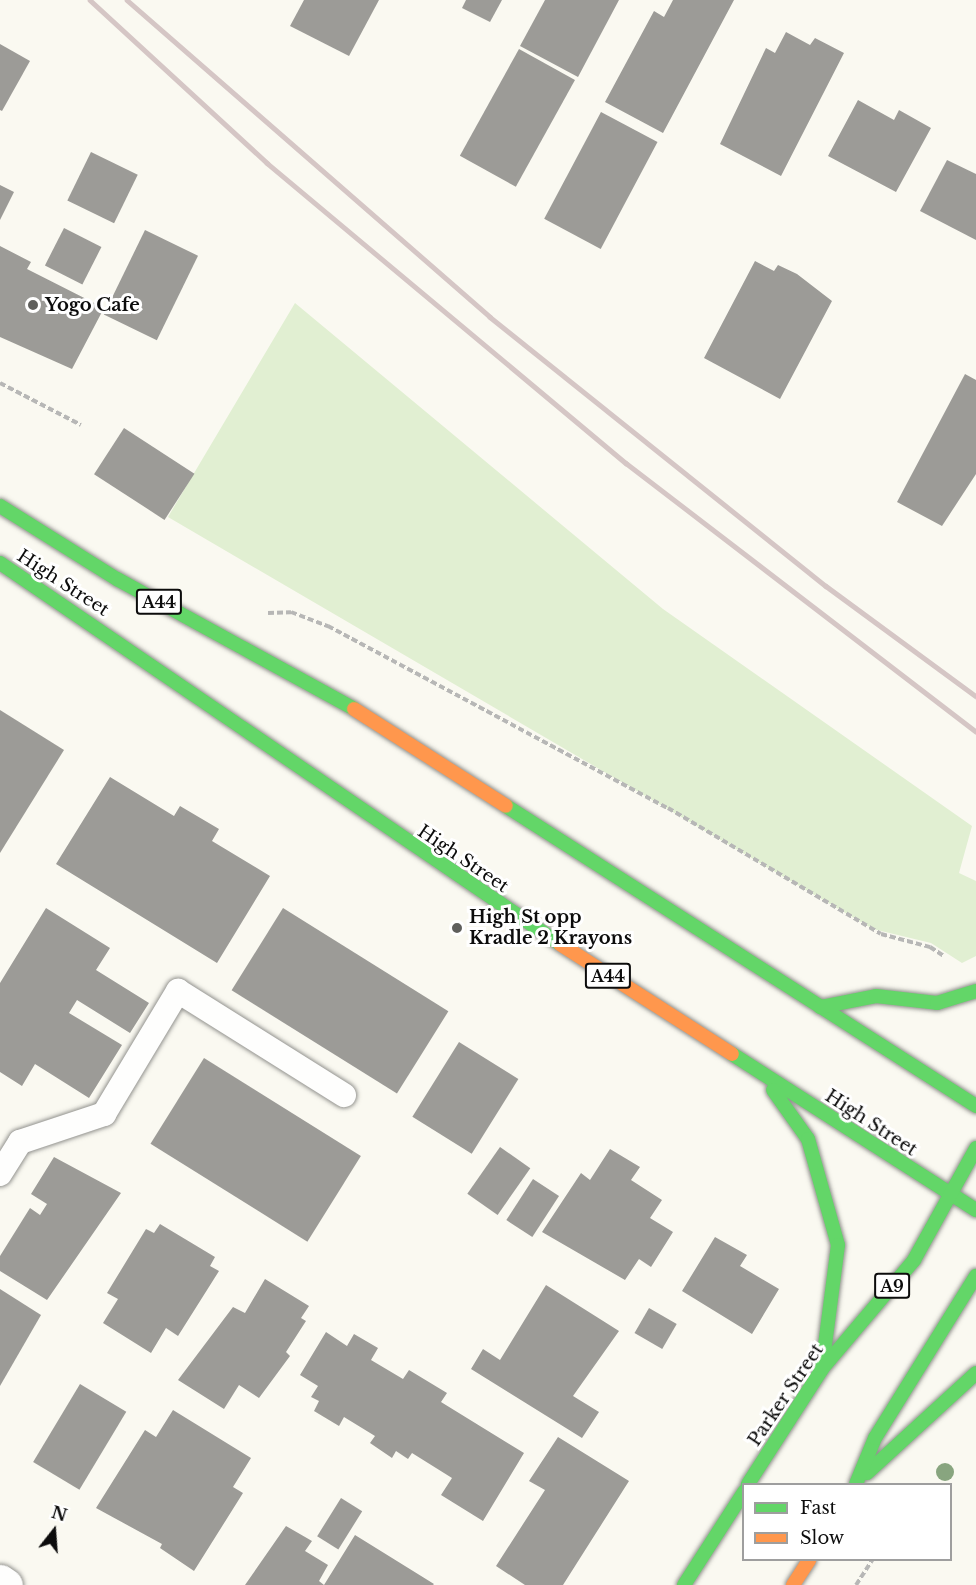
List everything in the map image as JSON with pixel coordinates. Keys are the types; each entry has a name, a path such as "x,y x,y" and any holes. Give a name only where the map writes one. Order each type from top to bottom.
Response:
{"highway":[{"name":"High Street","path":"0,506 117,579 358,711 976,1107"},
{"name":"High Street","path":"0,563 253,731 455,877 976,1210"},
{"path":"820,1007 876,996 938,1003 976,991"},
{"path":"761,1074 808,1139 834,1219 838,1245 822,1369"},
{"name":"Parker Street","path":"749,1483 822,1369 914,1260 952,1196 976,1148"},
{"path":"856,1483 875,1438 976,1276"},
{"path":"857,1483 976,1373"},
{"path":"684,1585 742,1495"},
{"path":"793,1585 808,1561"}],"street":[{"path":"0,1581 6,1585"}],"lane":[{"path":"0,1174 20,1142 104,1114 178,991 344,1095"}],"path":[{"path":"0,383 81,425"},
{"path":"258,614 291,612 328,626 668,808 881,934 930,946 953,962"},
{"path":"856,1585 871,1561"}],"green space":[{"path":"295,303 663,609 972,826 959,873 976,881 976,956 962,963 931,943 873,929 168,517"}],"building":[{"path":"304,0 379,0 349,56 290,26"},
{"path":"466,0 502,0 490,22 462,8"},
{"path":"545,0 619,0 578,77 520,46"},
{"path":"673,0 734,0 663,133 605,102 654,11 664,17"},
{"path":"786,32 810,45 815,38 844,53 781,176 720,144 766,48 775,53"},
{"path":"0,44 30,61 2,111 0,110"},
{"path":"519,49 575,80 516,187 460,156"},
{"path":"858,100 894,120 899,110 931,128 896,192 828,156"},
{"path":"601,112 658,142 601,249 544,219"},
{"path":"91,152 138,175 114,223 67,201"},
{"path":"947,160 976,174 976,240 920,211"},
{"path":"0,185 14,192 0,220"},
{"path":"64,228 101,247 82,284 45,265"},
{"path":"145,230 198,256 157,340 104,314"},
{"path":"0,246 31,262 27,269 104,308 72,369 0,337"},
{"path":"755,261 774,271 778,265 797,274 832,301 780,399 704,358"},
{"path":"965,374 976,380 976,474 942,526 897,502"},
{"path":"124,428 194,474 164,520 94,474"},
{"path":"0,710 64,750 0,853"},
{"path":"110,777 174,816 180,806 219,829 212,841 270,876 217,963 56,864"},
{"path":"46,908 110,948 96,970 149,1003 130,1033 77,1000 69,1013 122,1045 89,1098 35,1064 22,1086 0,1072 0,983"},
{"path":"283,908 448,1011 397,1094 232,990"},
{"path":"459,1042 518,1079 472,1154 412,1117"},
{"path":"204,1058 361,1156 307,1242 150,1144"},
{"path":"500,1147 530,1168 498,1215 467,1194"},
{"path":"610,1149 640,1167 631,1180 662,1200 650,1218 673,1232 651,1267 639,1259 625,1280 542,1232 581,1173 590,1180"},
{"path":"54,1157 121,1193 47,1300 0,1271 0,1256 30,1208 40,1215 47,1204 31,1194"},
{"path":"533,1179 559,1196 532,1237 506,1220"},
{"path":"160,1224 215,1257 210,1266 219,1271 178,1336 166,1328 151,1353 103,1323 118,1299 107,1293 146,1229 154,1233"},
{"path":"715,1237 747,1255 740,1266 779,1289 752,1334 682,1291"},
{"path":"265,1279 309,1306 301,1318 306,1321 286,1352 290,1356 259,1398 239,1385 224,1409 178,1380 233,1307 245,1313"},
{"path":"546,1285 619,1331 573,1396 599,1412 582,1438 471,1369 483,1349 500,1360"},
{"path":"0,1289 41,1315 0,1386"},
{"path":"649,1308 677,1324 662,1349 634,1333"},
{"path":"326,1332 347,1346 354,1334 378,1348 371,1360 403,1379 409,1370 447,1393 441,1402 524,1453 483,1521 441,1495 452,1478 412,1453 408,1459 396,1451 392,1458 370,1443 375,1436 344,1417 339,1426 314,1411 319,1401 311,1397 318,1386 300,1375"},
{"path":"80,1384 126,1412 79,1490 33,1462"},
{"path":"173,1410 251,1458 233,1487 243,1493 194,1571 160,1548 162,1544 96,1508 145,1430 156,1437"},
{"path":"558,1437 629,1481 563,1585 525,1585 496,1566 545,1490 529,1481"},
{"path":"341,1498 362,1511 338,1549 317,1536"},
{"path":"286,1526 312,1541 305,1551 328,1565 319,1581 324,1585 245,1585"},
{"path":"355,1535 434,1584 433,1585 324,1585"}],"railway":[{"path":"90,0 267,163 626,463 976,732"},
{"path":"127,0 490,317 826,586 976,696"}],"traffic: fast":[{"path":"0,506 117,579 354,709"},
{"path":"0,563 560,944"},
{"path":"506,806 976,1106"},
{"path":"820,1007 876,996 937,1003 976,991"},
{"path":"732,1054 976,1210"},
{"path":"773,1090 808,1139 838,1245 822,1369"},
{"path":"749,1483 822,1369 914,1260 976,1148"},
{"path":"856,1483 875,1438 976,1276"},
{"path":"867,1473 976,1373"},
{"path":"684,1585 742,1495"}],"traffic: slow":[{"path":"354,709 506,806"},
{"path":"560,944 732,1054"},
{"path":"793,1585 808,1561"}],"place":[{"name":"Yogo Cafe","path":"33,305"},
{"name":"High St opp Kradle 2 Krayons","path":"457,928"}]}
